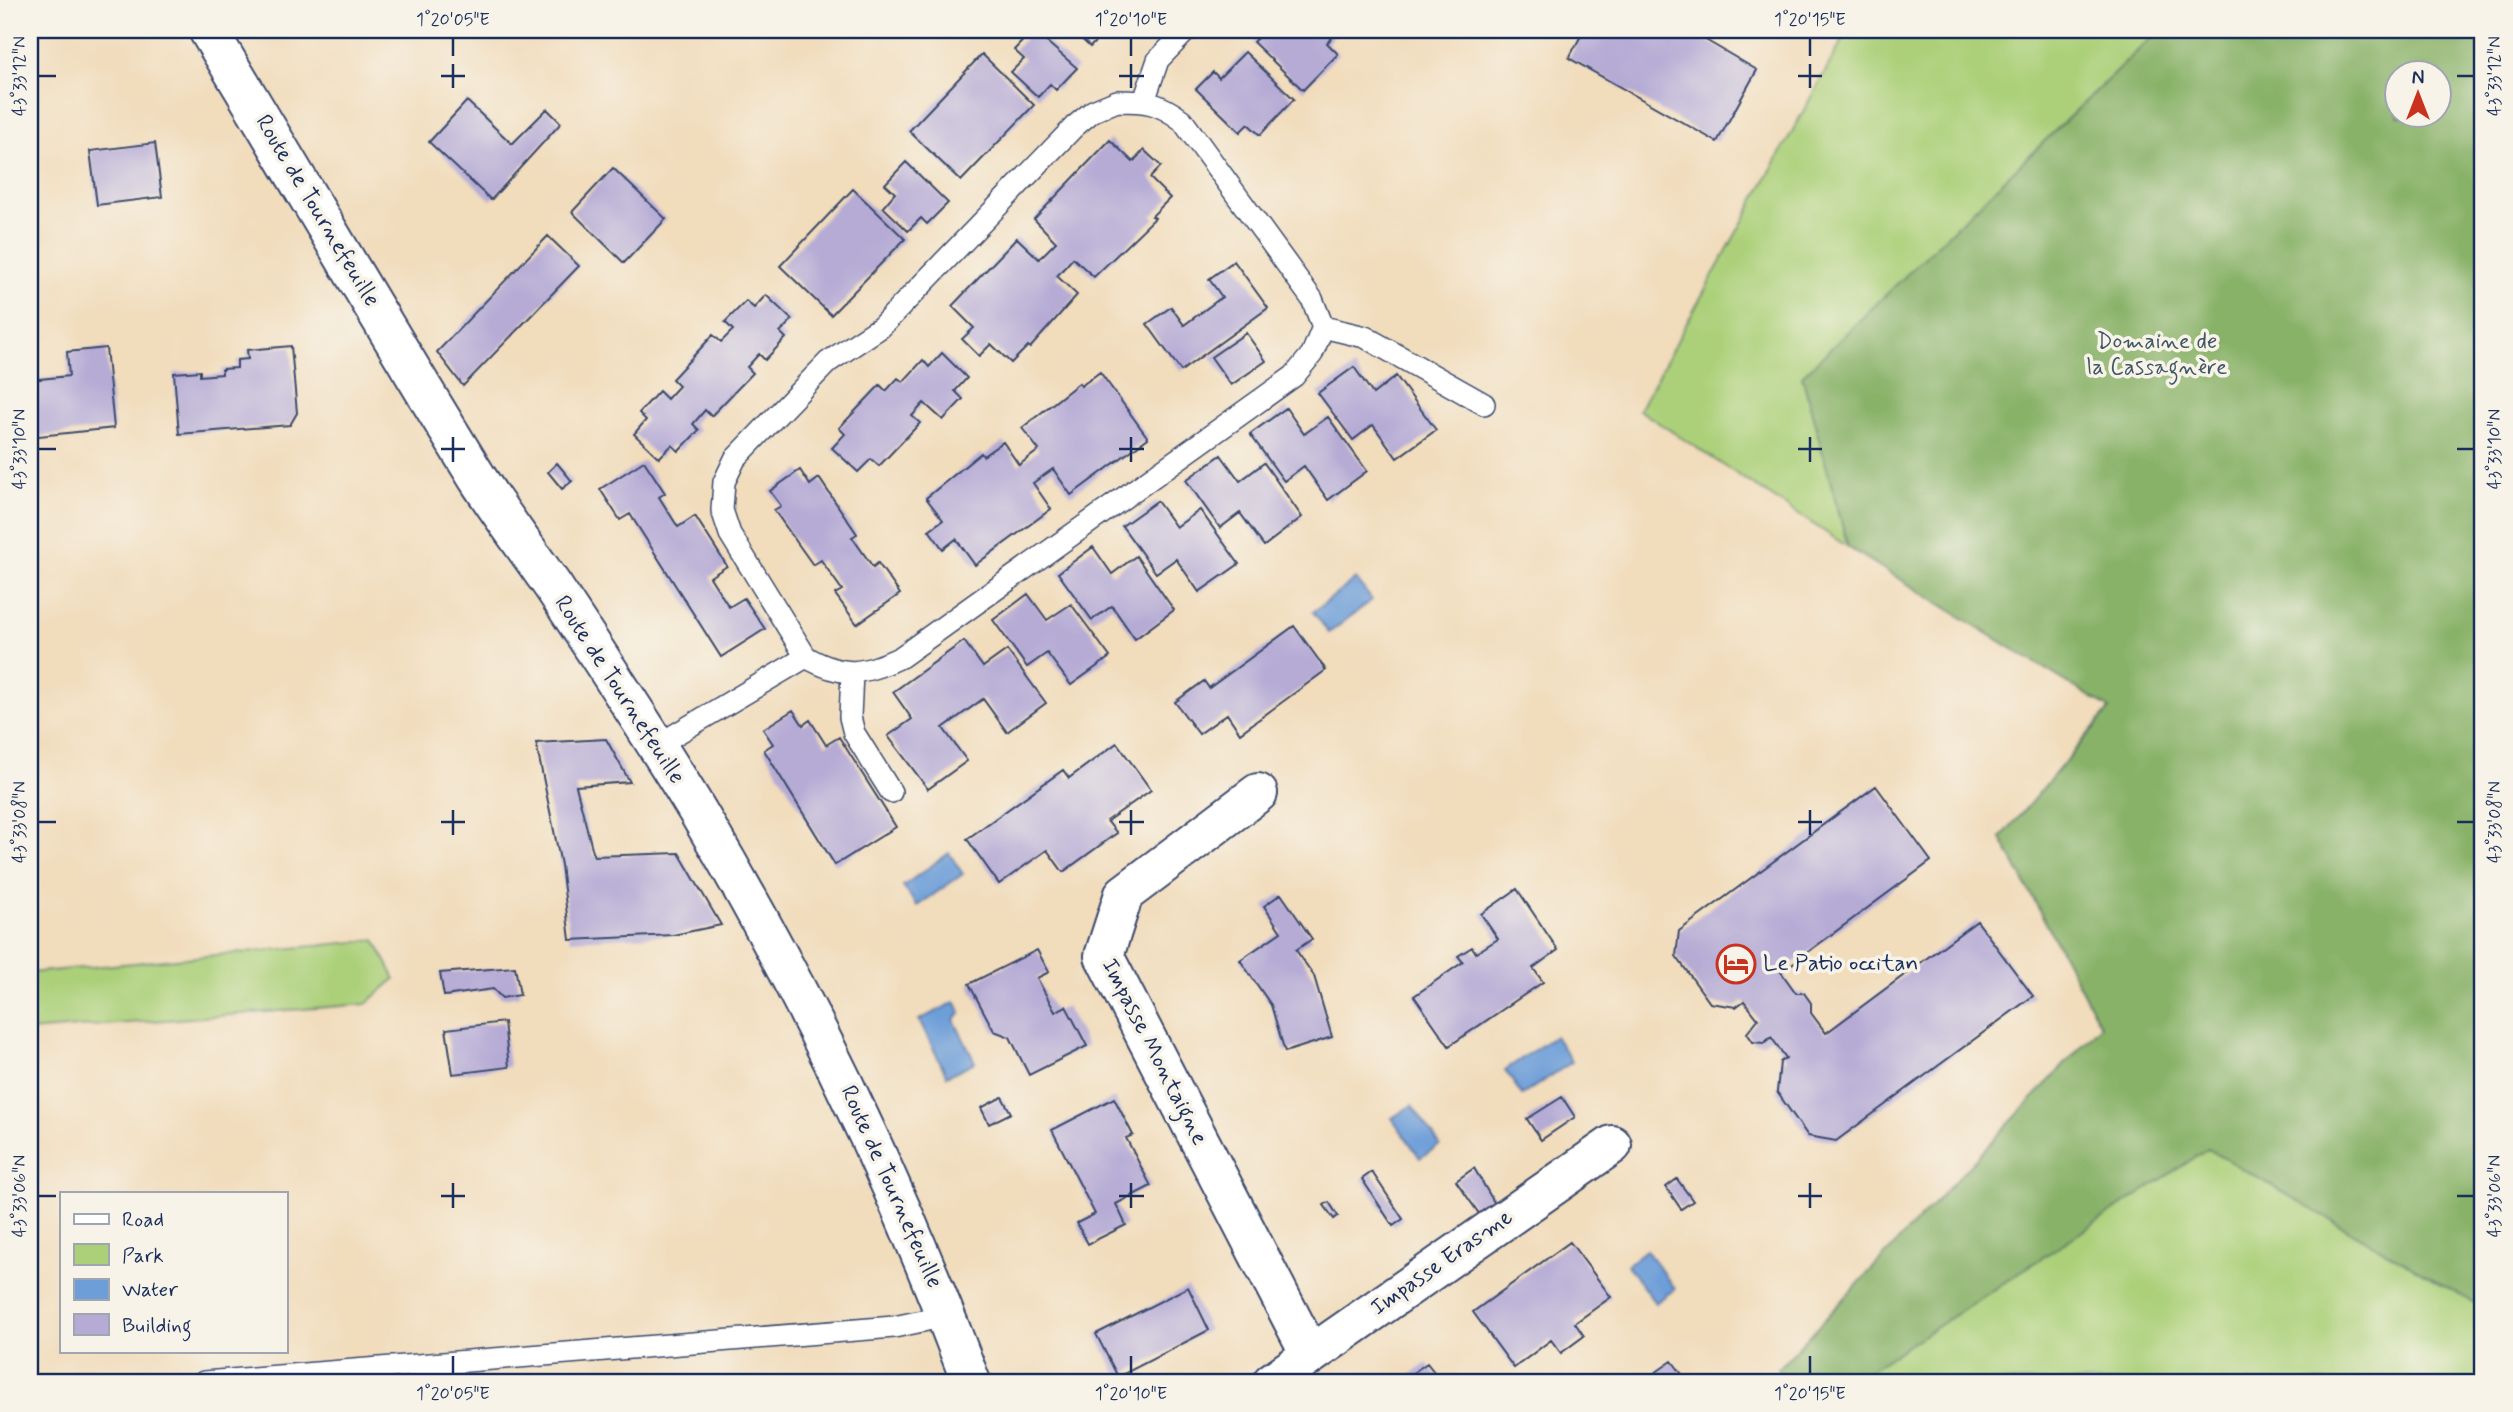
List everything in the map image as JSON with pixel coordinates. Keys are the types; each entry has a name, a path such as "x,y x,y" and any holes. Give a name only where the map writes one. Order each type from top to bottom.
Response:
{"street":[{"name":"Route de Tournefeuille","path":"208,30 481,483 697,810 821,1033 884,1167 971,1382"},
{"name":"Impasse Montaigne","path":"1258,793 1125,894 1104,956 1310,1354"},
{"name":"Impasse Erasme","path":"1272,1382 1612,1145"}],"lane":[{"path":"1144,101 1158,60 1187,30"},
{"path":"1117,101 1144,101 1163,106 1182,120 1312,299 1323,327 1312,354 1294,376 901,657 877,669 852,673 825,668 806,657 730,534 722,510 724,482 735,459 828,362 881,327 1075,126 1093,111 1117,101"},
{"path":"1323,327 1365,337 1483,404"},
{"path":"656,746 806,657"},
{"path":"852,673 850,717 854,733 891,792"},
{"path":"204,1382 894,1327 946,1315"}],"green space":[{"name":"Domaine de la Cassagnère","path":"1848,30 2483,30 2483,1382 1788,1382 1778,1369 2101,1026 2001,838 2110,708 1848,547 1639,410"},
{"name":"Domaine de la Cassagnère","path":"2159,30 2483,30 2483,1308 2208,1149 1852,1382 1788,1382 1778,1369 2101,1026 2001,838 2110,709 1848,547 1802,376"},
{"path":"375,940 395,979 366,1004 30,1031 30,973"}],"water":[{"path":"1356,579 1372,600 1329,633 1313,612"},
{"path":"949,853 963,874 917,906 903,886"},
{"path":"955,1002 961,1012 954,1020 975,1062 947,1076 919,1020"},
{"path":"1555,1036 1572,1062 1522,1095 1505,1070"},
{"path":"1412,1105 1440,1145 1420,1158 1392,1118"},
{"path":"1646,1250 1675,1289 1655,1303 1627,1265"}],"building":[{"path":"1033,30 1077,68 1056,90 1050,84 1038,97 1011,72 1024,59 1014,50"},
{"path":"1072,30 1107,30 1090,47"},
{"path":"1265,30 1329,30 1334,35 1327,43 1338,54 1303,90 1253,42"},
{"path":"1584,30 1700,30 1697,35 1757,70 1717,142 1569,58"},
{"path":"1245,52 1294,99 1260,135 1248,124 1240,132 1196,89 1213,72 1219,78"},
{"path":"982,54 1034,105 961,181 909,131"},
{"path":"467,101 512,144 547,109 561,123 491,200 429,142"},
{"path":"1110,140 1133,162 1144,150 1161,166 1150,178 1170,198 1152,216 1155,218 1094,277 1073,258 1057,276 1077,295 1030,348 1028,346 1011,363 991,344 979,356 962,339 974,328 952,306 1017,238 1039,259 1056,242 1034,219"},
{"path":"155,143 162,197 97,205 90,151"},
{"path":"906,162 948,203 927,224 921,218 908,231 883,207 895,193 885,184"},
{"path":"613,168 666,219 624,263 572,212"},
{"path":"30,170 37,217 30,217"},
{"path":"853,189 905,239 831,315 780,266"},
{"path":"548,236 579,266 463,386 437,352"},
{"path":"1234,261 1268,308 1181,371 1147,324 1171,307 1184,325 1222,297 1209,279"},
{"path":"766,295 792,320 780,332 786,338 765,360 759,354 747,367 753,373 711,416 705,410 693,424 699,430 679,451 672,445 659,458 634,434 646,420 639,413 659,391 667,399 679,386 672,379 713,335 721,342 733,330 725,322 746,301 754,308"},
{"path":"1246,333 1266,361 1231,385 1211,357"},
{"path":"291,346 297,413 290,425 179,434 174,373 200,371 200,376 222,374 222,369 237,368 237,360 248,359 247,350"},
{"path":"106,348 114,428 30,437 30,380 69,376 67,352"},
{"path":"942,353 967,378 955,391 963,399 943,420 924,403 912,416 920,423 879,466 871,459 858,472 832,448 845,434 839,428 880,385 886,391 898,378 903,382 923,360 929,367"},
{"path":"1354,367 1373,394 1396,376 1436,430 1397,458 1373,425 1353,440 1318,393"},
{"path":"1100,372 1148,438 1071,495 1053,469 1033,483 1051,509 975,565 956,539 943,549 929,530 943,520 926,498 981,453 983,456 1003,442 1019,465 1039,450 1022,428 1079,383 1081,386"},
{"path":"1286,408 1304,434 1328,417 1367,471 1328,500 1304,466 1284,481 1250,434"},
{"path":"1221,455 1240,481 1264,463 1302,517 1264,546 1240,513 1220,528 1186,480"},
{"path":"644,461 665,493 659,497 678,527 695,516 727,566 710,577 729,607 744,598 765,629 721,657 630,514 620,520 600,489"},
{"path":"557,463 572,481 562,489 548,472"},
{"path":"800,470 810,485 819,478 857,534 852,537 873,567 878,563 900,594 857,624 835,594 842,590 821,560 813,565 774,510 781,506 770,491"},
{"path":"1157,501 1176,527 1200,510 1239,564 1199,592 1176,559 1156,573 1122,526"},
{"path":"1093,547 1112,574 1136,556 1174,610 1135,639 1112,606 1092,620 1058,573"},
{"path":"1028,594 1047,620 1071,604 1110,657 1071,685 1047,653 1027,667 993,620"},
{"path":"1294,626 1326,670 1240,733 1227,714 1199,734 1175,702 1204,681 1209,688"},
{"path":"964,641 983,667 1007,650 1046,703 1007,732 983,699 943,728 967,761 928,789 888,736 912,719 893,692"},
{"path":"793,710 803,725 810,720 826,745 839,737 896,827 835,865 764,750 773,744 763,729"},
{"path":"606,739 630,782 576,786 594,856 679,853 721,925 673,935 570,940 561,865 536,743"},
{"path":"1117,743 1151,790 1107,821 1117,833 1063,872 1047,850 999,884 967,839 1063,770 1069,778"},
{"name":"Le Patio occitan","path":"1876,786 1931,861 1781,972 1796,993 1804,993 1811,1003 1811,1013 1826,1033 1977,921 2033,996 1836,1141 1808,1136 1777,1092 1780,1062 1786,1058 1771,1037 1764,1043 1753,1042 1747,1033 1758,1019 1744,1001 1736,1007 1710,1003 1676,956 1679,931"},
{"path":"1517,889 1558,950 1533,968 1543,982 1449,1046 1414,996 1463,962 1458,956 1472,947 1476,953 1498,939 1481,914"},
{"path":"1281,894 1312,939 1296,950 1314,976 1332,1037 1285,1052 1271,1005 1240,960 1281,932 1264,906"},
{"path":"1037,950 1049,972 1037,978 1055,1012 1066,1006 1087,1046 1029,1075 1010,1037 994,1031 969,984"},
{"path":"515,967 520,995 502,998 493,989 444,996 440,973"},
{"path":"504,1022 509,1067 453,1074 446,1029"},
{"path":"1002,1097 1011,1113 989,1124 981,1108"},
{"path":"1562,1097 1575,1117 1541,1140 1527,1119"},
{"path":"1114,1098 1133,1135 1126,1138 1151,1186 1116,1204 1126,1225 1088,1244 1077,1223 1095,1214 1052,1130"},
{"path":"1474,1168 1495,1204 1480,1215 1456,1181"},
{"path":"1372,1172 1403,1219 1393,1226 1362,1179"},
{"path":"1677,1179 1693,1201 1681,1209 1666,1187"},
{"path":"1329,1202 1338,1216 1334,1219 1324,1205"},
{"path":"1570,1242 1611,1297 1575,1323 1584,1336 1561,1353 1551,1340 1514,1368 1473,1312"},
{"path":"1188,1287 1209,1330 1118,1377 1096,1334"},
{"path":"1672,1361 1688,1382 1642,1382"},
{"path":"1427,1363 1442,1382 1400,1382"}],"place":[{"name":"Le Patio occitan","path":"1736,964"}]}
